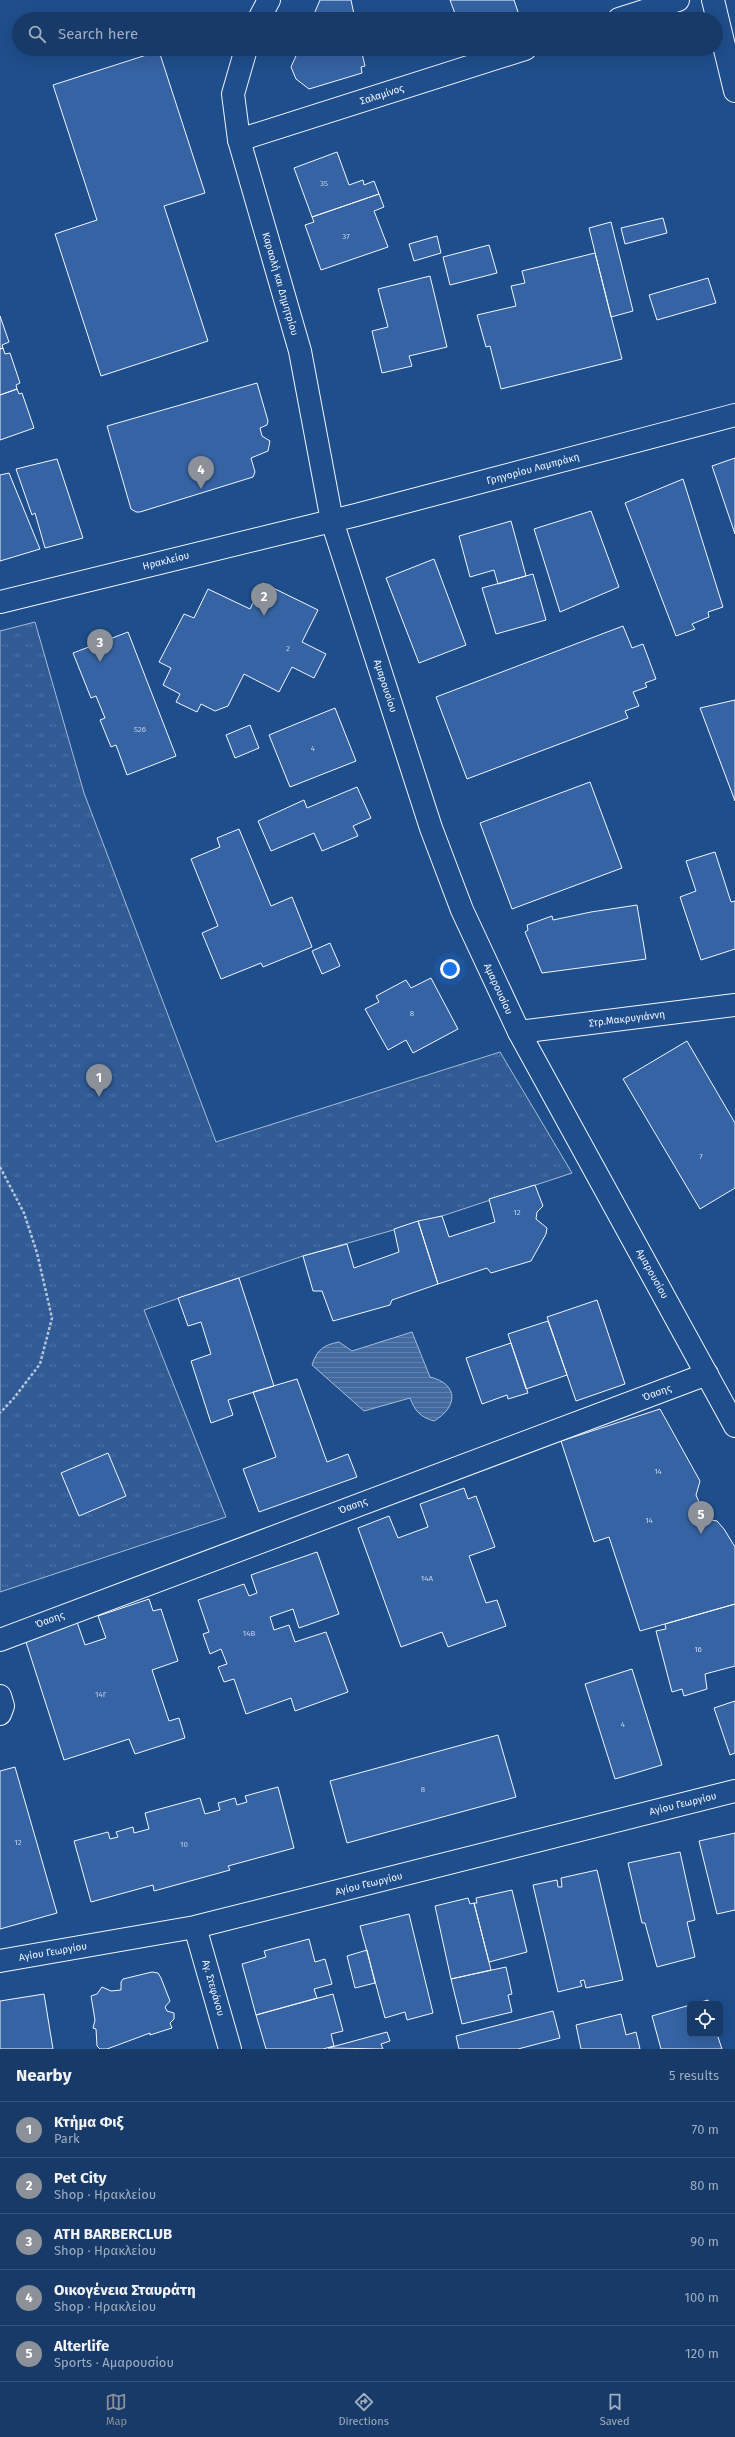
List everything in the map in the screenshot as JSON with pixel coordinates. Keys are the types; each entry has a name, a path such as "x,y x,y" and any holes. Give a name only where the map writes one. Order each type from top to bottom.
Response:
{"street":[{"path":"263,12 269,0"},
{"path":"641,12 678,0"},
{"path":"713,0 716,12"},
{"path":"723,41 735,91"},
{"name":"Καραολή και Δημητρίου","path":"244,56 233,94 239,140 300,351 332,521"},
{"name":"Σαλαμίνος","path":"239,140 503,56"},
{"name":"Γρηγορίου Λαμπράκη","path":"332,521 735,415"},
{"name":"Ηρακλείου","path":"0,602 332,521"},
{"name":"Αμαρουσίου","path":"332,521 431,828 462,910 519,1032 735,1426"},
{"name":"Στρ.Μακρυγιάννη","path":"519,1032 735,1005"},
{"name":"Όασης","path":"0,1640 707,1374"},
{"path":"0,1696 3,1706 0,1714"},
{"name":"Αγίου Γεωργίου","path":"0,1960 195,1928 735,1791"},
{"name":"Αγ. Στεφάνου","path":"195,1928 230,2049"}],"path":[{"path":"0,1167 24,1213 37,1253 52,1318 40,1364 14,1398 0,1413"}],"green space":[{"path":"35,622 84,793 216,1142 500,1052 572,1173 442,1216 303,1256 144,1310 226,1517 0,1592 0,631"}],"shaded area":[{"path":"412,1332 430,1377 439,1380 446,1385 452,1396 448,1409 434,1421 425,1418 419,1413 414,1407 410,1398 364,1411 312,1365 321,1349 329,1345 339,1342 352,1351"}],"building":[{"path":"320,0 351,0 354,12 315,12"},
{"path":"450,0 514,0 518,12 454,12"},
{"path":"143,56 161,56 205,193 164,206 208,341 101,376 55,234 97,220 53,85"},
{"path":"296,56 363,56 365,66 361,67 362,73 309,89 296,79 291,67"},
{"path":"337,152 349,185 363,180 364,185 374,181 379,194 312,217 294,168"},
{"path":"379,194 384,207 374,211 388,247 321,270 305,225 314,222 312,217"},
{"path":"663,218 667,233 625,244 621,228"},
{"path":"611,222 633,311 611,317 589,228"},
{"path":"437,236 441,253 414,261 409,244"},
{"path":"489,245 497,273 450,285 443,257"},
{"path":"595,253 622,359 501,389 490,346 486,347 477,315 516,306 511,286 525,283 522,271"},
{"path":"430,276 447,347 409,356 412,366 382,373 372,331 388,327 378,289"},
{"path":"708,278 716,303 657,320 649,295"},
{"path":"0,316 9,342 2,345 3,348 0,349"},
{"path":"3,348 5,354 10,353 20,383 16,385 17,389 0,395 0,349"},
{"path":"257,383 268,421 267,425 260,428 262,436 270,441 268,451 251,458 255,472 253,477 140,512 136,512 131,509 107,426"},
{"path":"17,389 19,394 22,393 34,428 0,440 0,395"},
{"path":"735,458 735,534 712,466"},
{"path":"57,459 83,538 45,548 35,513 32,515 16,469"},
{"path":"9,473 40,549 0,561 0,475"},
{"path":"683,479 723,607 708,612 709,617 692,624 695,629 676,636 625,503"},
{"path":"591,511 619,587 560,612 534,529"},
{"path":"511,521 526,576 498,584 494,570 470,577 459,536"},
{"path":"434,559 466,645 419,663 386,578"},
{"path":"533,574 546,620 496,634 482,588"},
{"path":"263,583 318,610 302,642 326,654 314,678 292,667 279,692 244,674 228,706 215,711 201,704 197,712 176,702 180,694 163,685 171,668 159,662 184,614 194,618 208,589 250,609"},
{"path":"623,626 632,648 643,644 656,679 645,683 647,687 633,692 639,706 625,711 628,718 467,779 436,697"},
{"path":"128,632 176,756 127,775 116,745 111,747 100,720 105,718 96,696 91,698 73,653"},
{"path":"735,700 735,801 700,708"},
{"path":"335,708 356,761 290,787 269,735"},
{"path":"250,725 259,748 235,758 226,735"},
{"path":"590,782 622,868 512,909 480,823"},
{"path":"357,787 371,818 353,826 358,836 322,851 314,833 271,851 258,821 304,800 307,808"},
{"path":"239,829 271,906 292,897 312,947 263,967 261,963 221,979 202,933 218,926 191,859 220,847 217,838"},
{"path":"715,852 731,902 735,901 735,949 701,960 680,897 696,891 686,861"},
{"path":"637,905 646,959 542,973 525,932 528,930 527,925 552,916 553,920"},
{"path":"330,943 340,966 322,974 312,951"},
{"path":"431,978 458,1029 413,1053 406,1040 388,1050 365,1009 379,1002 376,996 406,980 411,988"},
{"path":"687,1041 735,1123 735,1188 700,1209 623,1079"},
{"path":"535,1185 543,1206 537,1212 536,1219 547,1228 546,1234 531,1261 491,1273 487,1268 438,1284 418,1221 442,1216 449,1237 495,1222 489,1199"},
{"path":"418,1221 438,1284 392,1300 390,1305 333,1321 322,1291 313,1291 303,1256 347,1244 354,1268 399,1252 394,1229"},
{"path":"239,1278 274,1386 228,1400 233,1415 211,1423 191,1361 211,1354 201,1322 188,1326 178,1298"},
{"path":"597,1300 625,1384 576,1401 547,1317"},
{"path":"548,1321 567,1375 526,1389 508,1334"},
{"path":"511,1343 528,1393 508,1399 507,1395 482,1404 466,1358"},
{"path":"297,1379 327,1462 348,1454 357,1477 259,1512 243,1469 276,1457 253,1392"},
{"path":"660,1409 700,1481 696,1495 706,1519 717,1521 724,1529 735,1547 735,1604 640,1631 609,1537 594,1542 561,1441"},
{"path":"108,1453 126,1496 79,1516 61,1473"},
{"path":"464,1488 468,1499 476,1496 495,1547 469,1556 486,1603 497,1600 506,1626 448,1647 442,1632 401,1647 358,1528 389,1516 398,1538 428,1527 420,1504"},
{"path":"317,1552 339,1614 299,1628 293,1609 270,1617 274,1630 289,1625 295,1642 326,1632 348,1692 295,1711 291,1698 246,1714 234,1679 224,1682 218,1667 227,1664 221,1649 210,1654 203,1634 209,1632 198,1600 244,1584 249,1596 257,1593 251,1575"},
{"path":"149,1599 153,1611 161,1609 178,1661 152,1670 169,1721 179,1718 185,1738 135,1754 129,1739 64,1760 25,1639 77,1622 85,1645 106,1638 98,1616"},
{"path":"735,1604 735,1666 705,1674 707,1689 684,1696 682,1689 672,1692 656,1631 666,1629 665,1624"},
{"path":"632,1669 662,1765 615,1779 585,1684"},
{"path":"735,1701 735,1753 730,1755 714,1708"},
{"path":"498,1735 516,1797 347,1843 330,1781"},
{"path":"15,1767 57,1913 0,1929 0,1771"},
{"path":"278,1787 294,1848 228,1866 230,1870 154,1891 153,1885 91,1902 74,1841 108,1832 110,1839 118,1837 116,1832 133,1827 134,1833 149,1829 145,1813 200,1798 205,1814 220,1810 218,1803 235,1798 237,1805 247,1802 245,1796"},
{"path":"735,1833 735,1910 717,1914 699,1841"},
{"path":"680,1852 695,1920 687,1922 695,1957 657,1967 645,1923 642,1923 628,1863"},
{"path":"597,1870 623,1980 586,1988 584,1980 580,1981 582,1986 558,1992 533,1885 557,1880 558,1887 562,1887 561,1878"},
{"path":"512,1890 527,1952 489,1962 474,1903 477,1903 476,1898"},
{"path":"468,1898 470,1904 474,1903 491,1970 451,1979 435,1906"},
{"path":"409,1914 433,2013 407,2020 405,2012 385,2018 360,1926"},
{"path":"309,1939 315,1962 325,1959 332,1984 314,1989 317,1998 256,2015 242,1964 266,1957 264,1951"},
{"path":"367,1950 375,1983 355,1988 347,1956"},
{"path":"506,1967 512,1994 508,1995 512,2012 462,2024 451,1979"},
{"path":"152,1972 158,1973 170,2001 165,2007 167,2011 174,2013 174,2019 170,2023 172,2028 150,2035 150,2033 107,2049 100,2049 97,2046 96,2029 93,2028 95,2020 91,1996 97,1994 102,1987 111,1991 121,1990 121,1982 123,1979"},
{"path":"44,1994 53,2049 0,2049 0,2001"},
{"path":"333,1994 343,2031 331,2034 334,2046 323,2049 266,2049 256,2015"},
{"path":"687,2006 687,2037 718,2037 722,2049 661,2049 652,2016"},
{"path":"553,2011 560,2038 518,2049 459,2049 456,2036"},
{"path":"621,2014 626,2035 636,2032 640,2049 581,2049 576,2025"},
{"path":"387,2032 390,2041 381,2044 383,2049 328,2048"}],"place":[{"name":"Οικογένεια Σταυράτη","path":"201,489"},
{"name":"Pet City","path":"264,616"},
{"name":"ATH BARBERCLUB","path":"100,662"},
{"name":"Κτήμα Φιξ","path":"99,1097"},
{"name":"Alterlife","path":"701,1534"}]}
